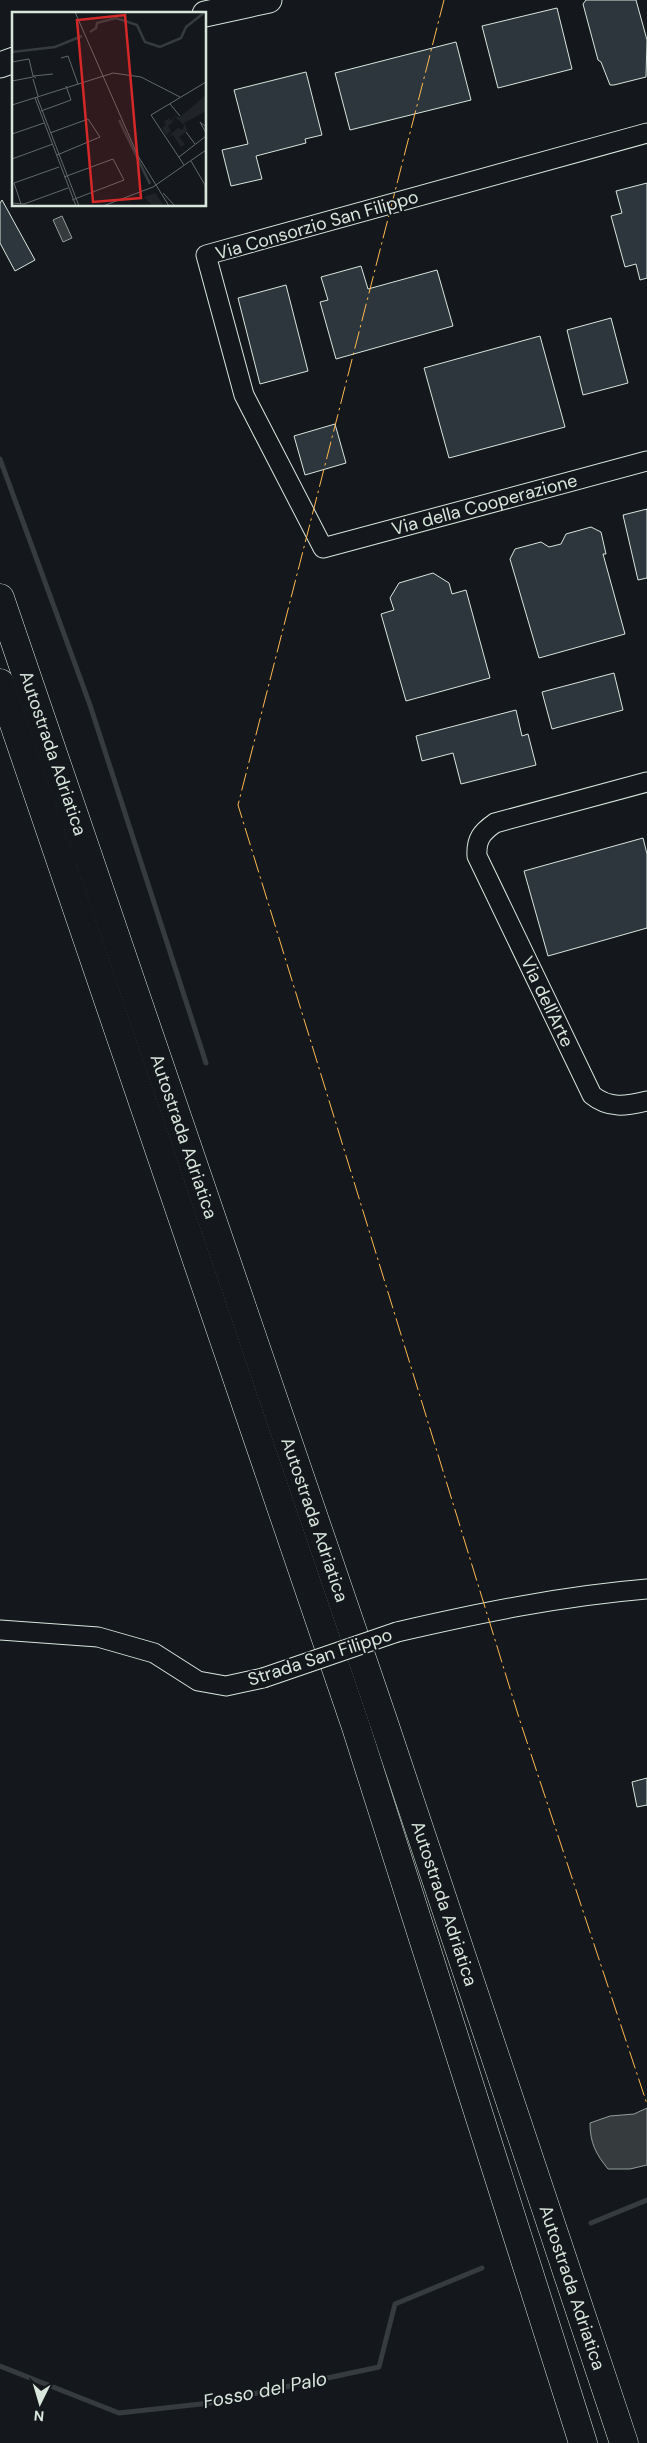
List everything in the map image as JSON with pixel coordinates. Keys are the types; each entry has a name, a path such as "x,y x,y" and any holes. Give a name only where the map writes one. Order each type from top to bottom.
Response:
{"highway":[{"name":"Autostrada Adriatica","path":"0,598 383,1720 624,2443"},
{"name":"Autostrada Adriatica","path":"0,683 356,1728 583,2443"}],"main road":[{"path":"206,14 269,0"}],"street":[{"name":"Via Consorzio San Filippo","path":"323,548 244,395 206,255 647,133"},
{"name":"Via della Cooperazione","path":"323,548 647,461"},
{"name":"Via dell'Arte","path":"647,782 495,823 480,836 477,846 477,856 592,1095 602,1102 616,1106 647,1101"},
{"name":"Strada San Filippo","path":"0,1630 98,1636 154,1654 198,1682 226,1686 263,1678 397,1632 469,1615 592,1594 647,1589"}],"shaded area":[{"path":"62,216 72,238 63,242 53,220"},
{"path":"647,2108 647,2165 630,2169 608,2169 594,2148 590,2123 610,2116 634,2114"}],"building":[{"path":"586,0 636,0 647,40 646,77 610,85 601,62 598,60 583,4"},
{"path":"557,8 572,69 498,88 482,26"},
{"path":"456,42 471,100 350,130 335,73"},
{"path":"306,72 322,135 305,139 306,143 256,156 262,179 231,186 222,150 248,144 234,90"},
{"path":"647,183 647,278 640,280 636,264 625,267 611,216 622,213 616,191"},
{"path":"2,200 35,260 15,271 0,243 0,203"},
{"path":"361,266 368,289 437,270 453,326 336,359 320,302 328,300 321,277"},
{"path":"286,285 308,371 260,384 238,298"},
{"path":"611,318 628,383 583,395 567,330"},
{"path":"540,336 565,427 449,458 424,368"},
{"path":"335,424 346,463 305,475 294,436"},
{"path":"647,509 647,578 638,580 623,515"},
{"path":"591,527 601,532 606,554 603,554 625,634 539,658 510,559 515,549 541,542 549,547 561,544 566,534"},
{"path":"433,573 449,583 452,594 466,590 490,678 406,701 381,614 394,610 390,598 399,583"},
{"path":"614,673 623,710 552,729 542,692"},
{"path":"516,710 522,736 528,734 536,765 461,784 453,753 422,761 416,736"},
{"path":"643,838 647,854 647,928 548,956 524,871"},
{"path":"647,1778 647,1805 637,1807 632,1782"}],"waterway":[{"path":"0,459 90,705 206,1063"},
{"name":"Fosso del Palo","path":"591,2223 647,2200"},
{"name":"Fosso del Palo","path":"0,2366 119,2413 210,2403 379,2367 395,2304 482,2268"}],"power":[{"path":"444,0 238,805 520,1721 647,2104"}]}
